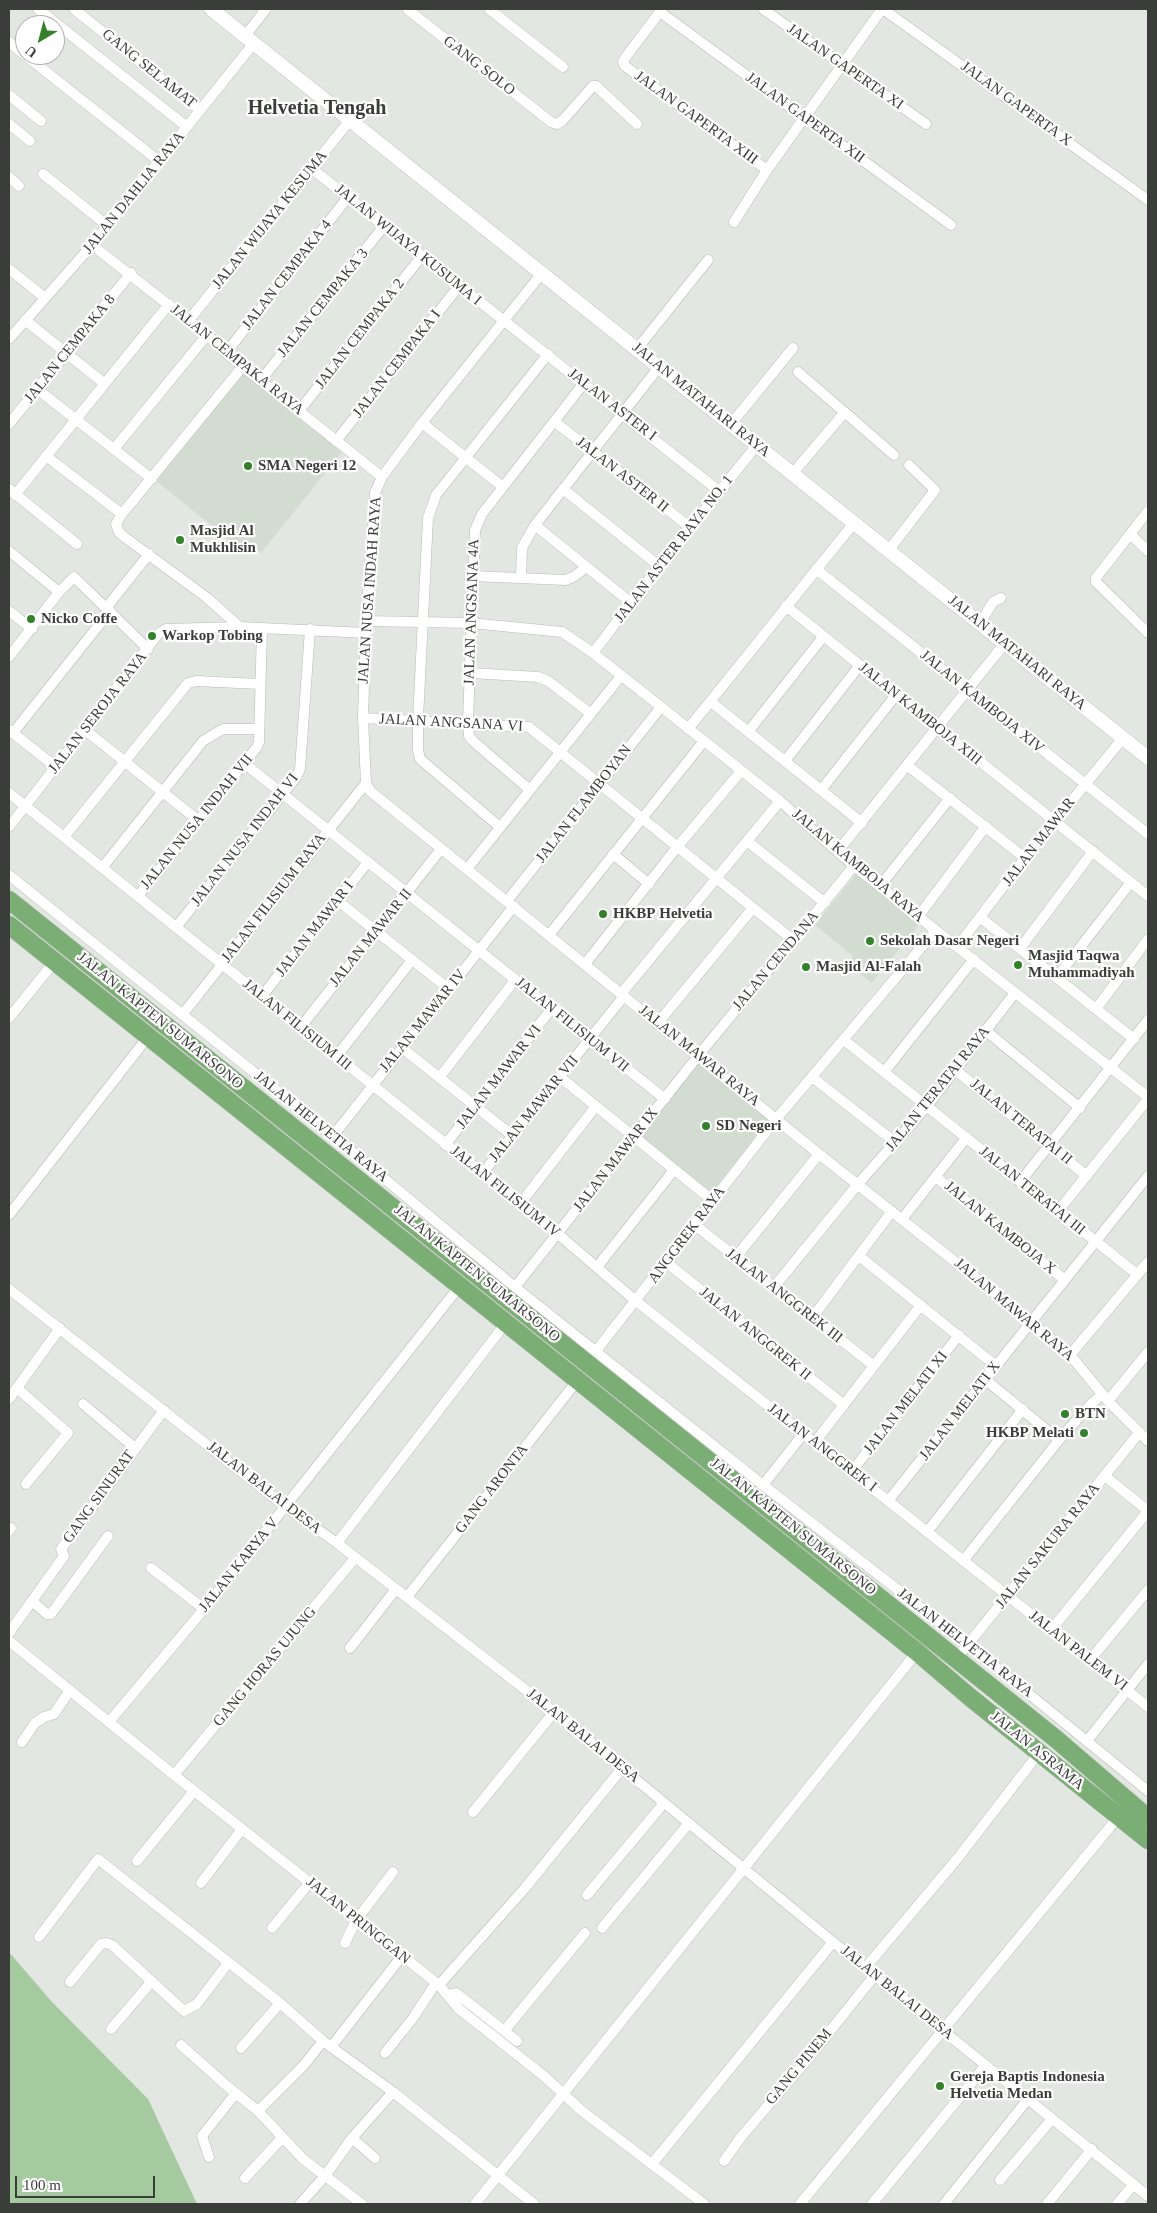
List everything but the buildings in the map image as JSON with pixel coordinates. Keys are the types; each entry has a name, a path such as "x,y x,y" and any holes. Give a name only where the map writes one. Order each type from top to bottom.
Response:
{"highway":[{"name":"JALAN KAPTEN SUMARSONO","path":"9,900 950,1654"},
{"name":"JALAN KAPTEN SUMARSONO","path":"9,926 54,962 145,1041 227,1101 922,1656"},
{"path":"227,1101 240,1085"},
{"name":"JALAN ASRAMA","path":"950,1654 1056,1739 1148,1818"},
{"name":"JALAN ASRAMA","path":"922,1656 1148,1840"}],"street":[{"path":"38,9 187,127"},
{"name":"GANG SELAMAT","path":"74,9 200,110"},
{"name":"JALAN MATAHARI RAYA","path":"211,9 1148,758"},
{"name":"JALAN DAHLIA RAYA","path":"11,332 25,320 92,245 160,162 200,110 249,39 266,9"},
{"name":"GANG SOLO","path":"407,9 551,122 557,124 563,120 593,86 596,86 638,124"},
{"path":"489,9 563,67"},
{"name":"JALAN GAPERTA XI","path":"763,9 926,124"},
{"path":"734,222 767,170 882,9"},
{"name":"JALAN GAPERTA X","path":"882,9 1148,200"},
{"name":"JALAN GAPERTA XIII","path":"661,10 625,58 623,62 625,66 767,170"},
{"name":"JALAN GAPERTA XII","path":"661,10 951,225"},
{"path":"38,65 160,162"},
{"path":"9,95 41,121"},
{"name":"JALAN WIJAYA KESUMA","path":"189,320 350,120"},
{"path":"9,124 30,141"},
{"name":"JALAN WIJAYA KUSUMA I","path":"311,168 504,321"},
{"path":"43,174 108,226"},
{"path":"9,177 19,186"},
{"name":"JALAN CEMPAKA 4","path":"226,353 348,196"},
{"name":"JALAN CEMPAKA 3","path":"260,380 384,226"},
{"name":"JALAN CEMPAKA RAYA","path":"92,245 131,273 336,442 382,476"},
{"name":"JALAN CEMPAKA 2","path":"299,411 421,257"},
{"path":"637,349 708,260"},
{"path":"9,269 44,297"},
{"name":"JALAN CEMPAKA 8","path":"9,424 131,273"},
{"name":"JALAN NUSA INDAH RAYA","path":"366,783 363,718 366,621 375,493 382,476 542,273"},
{"name":"JALAN CEMPAKA I","path":"336,442 459,286"},
{"path":"77,544 12,492 46,456 169,304"},
{"path":"25,320 105,384"},
{"name":"JALAN ASTER I","path":"504,321 719,491"},
{"path":"114,449 208,335"},
{"path":"731,424 792,348"},
{"path":"500,827 420,759 418,750 418,719 428,518 436,495 465,456 548,354"},
{"path":"240,627 206,597 119,532 116,524 122,514 243,366"},
{"path":"521,577 522,548 535,525 659,366"},
{"path":"798,372 894,456"},
{"name":"JALAN ANGSANA 4A","path":"530,790 471,740 468,722 475,530 482,514 584,383"},
{"path":"37,389 152,478"},
{"path":"793,474 844,413"},
{"name":"JALAN ASTER II","path":"554,422 690,528"},
{"path":"422,424 503,487"},
{"name":"JALAN ASTER RAYA NO. 1","path":"593,653 630,602 757,445"},
{"path":"46,456 122,514"},
{"path":"889,550 935,490 909,465"},
{"path":"562,489 659,566"},
{"path":"1148,511 1096,578 1096,582 1148,633"},
{"path":"688,728 711,702 854,523"},
{"path":"535,525 630,602"},
{"path":"1130,534 1148,550"},
{"path":"9,551 59,592"},
{"path":"56,767 11,731 108,610 148,554"},
{"path":"473,576 565,580 573,578 587,567"},
{"name":"JALAN KAMBOJA XIV","path":"816,569 1148,834"},
{"path":"9,657 59,592 74,577 148,649"},
{"path":"980,624 993,602 1001,598"},
{"name":"JALAN KAMBOJA XIII","path":"786,606 1148,896"},
{"path":"9,611 32,629"},
{"name":"JALAN KAMBOJA RAYA","path":"366,621 471,623 562,632 593,653 780,801 854,866 1148,1098"},
{"name":"JALAN SEROJA RAYA","path":"9,827 159,633 172,627 240,627 366,633"},
{"name":"JALAN NUSA INDAH VII","path":"138,896 257,747 262,629"},
{"name":"JALAN NUSA INDAH VI","path":"177,926 297,776 302,762 310,629"},
{"path":"748,732 823,637"},
{"path":"838,851 1005,643"},
{"path":"785,761 860,665"},
{"path":"471,673 538,677 548,681 590,713"},
{"path":"467,869 590,713 622,676"},
{"path":"64,837 124,760 188,683 196,681 260,684"},
{"path":"821,790 896,695"},
{"path":"711,702 862,823"},
{"name":"JALAN FLAMBOYAN","path":"510,904 599,784 661,707"},
{"name":"JALAN ANGSANA VI","path":"363,718 418,719 529,727 794,940"},
{"path":"84,729 199,821"},
{"path":"102,868 203,741 223,729 259,729"},
{"name":"JALAN MAWAR","path":"958,947 1025,858 1123,738"},
{"path":"549,935 704,741"},
{"name":"JALAN FILISIUM VII","path":"244,763 664,1099"},
{"path":"908,766 1025,858"},
{"path":"585,964 741,770"},
{"name":"JALAN FILISIUM RAYA","path":"182,1014 366,783"},
{"name":"JALAN MAWAR RAYA","path":"366,783 377,798 657,1024 777,1118 819,1154 1030,1321 1070,1355 1106,1397 1145,1437"},
{"name":"JALAN FILISIUM III","path":"9,793 177,926 372,1086"},
{"path":"880,886 950,798"},
{"name":"JALAN MAWAR VII","path":"482,1174 716,878 780,801"},
{"path":"918,916 986,826"},
{"path":"747,841 825,903"},
{"name":"JALAN MAWAR II","path":"300,1028 441,849"},
{"path":"1020,947 1093,851"},
{"path":"613,854 649,884"},
{"name":"JALAN MAWAR I","path":"262,996 368,862"},
{"name":"JALAN CENDANA","path":"698,1056 854,866"},
{"name":"JALAN HELVETIA RAYA","path":"9,875 333,1136 515,1287 762,1485 969,1645 1148,1791"},
{"path":"1056,977 1131,882"},
{"path":"338,901 449,990"},
{"name":"JALAN MAWAR IV","path":"333,1136 479,951 510,904"},
{"path":"657,1024 753,908"},
{"path":"981,918 1134,1039"},
{"name":"ANGGREK RAYA","path":"596,1351 777,1118 936,930"},
{"path":"1096,1009 1148,939"},
{"path":"884,1072 974,959"},
{"path":"336,1057 412,960"},
{"path":"9,1018 54,962"},
{"path":"439,1078 515,980"},
{"name":"JALAN TERATAI RAYA","path":"774,1288 858,1184 927,1106 1015,993"},
{"name":"JALAN MAWAR VI","path":"446,1145 552,1008"},
{"path":"1020,1182 1148,1020"},
{"path":"985,1030 1080,1108"},
{"name":"JALAN TERATAI III","path":"844,1040 1138,1275"},
{"path":"9,1215 145,1041"},
{"path":"402,1048 513,1136"},
{"name":"JALAN MAWAR IX","path":"515,1287 698,1056"},
{"name":"JALAN TERATAI II","path":"954,1069 1087,1176"},
{"path":"560,1077 712,1200"},
{"path":"812,1077 896,1143"},
{"name":"JALAN FILISIUM IV","path":"372,1086 558,1234 636,1301"},
{"path":"1058,1211 1148,1098"},
{"path":"520,1204 596,1106"},
{"path":"902,1219 967,1137"},
{"path":"736,1257 819,1154"},
{"path":"597,1267 674,1170"},
{"name":"JALAN MELATI X","path":"888,1501 986,1380 1030,1321 1148,1176"},
{"name":"JALAN KAMBOJA X","path":"936,1177 1064,1280"},
{"path":"812,1318 892,1211"},
{"name":"JALAN ANGGREK III","path":"695,1224 874,1366"},
{"path":"859,1256 996,1366"},
{"name":"JALAN ANGGREK II","path":"666,1262 844,1405"},
{"path":"1070,1355 1148,1262"},
{"name":"JALAN KARYA V","path":"109,1722 204,1609 286,1507 459,1286"},
{"name":"JALAN BALAI DESA","path":"9,1289 286,1507 337,1543 554,1712 744,1867 832,1942 866,1967 1148,2196"},
{"name":"JALAN ANGGREK I","path":"636,1301 1007,1595"},
{"path":"815,1442 921,1304"},
{"path":"337,1543 505,1324"},
{"path":"9,1399 60,1328"},
{"name":"JALAN MELATI XI","path":"852,1471 959,1336"},
{"path":"963,1561 1059,1440 1091,1404 1106,1397 1148,1352"},
{"path":"986,1380 1059,1440"},
{"name":"GANG ARONTA","path":"407,1598 577,1381"},
{"path":"17,1388 68,1433 26,1484"},
{"path":"83,1404 135,1448"},
{"path":"927,1532 1023,1409"},
{"name":"GANG SINURAT","path":"9,1633 64,1556 61,1549 164,1410"},
{"path":"762,1485 804,1433"},
{"name":"JALAN SAKURA RAYA","path":"950,1654 969,1645 1007,1595 1105,1476 1145,1437"},
{"path":"1051,1630 1148,1511 1105,1476"},
{"path":"32,1601 47,1614 51,1614 108,1536"},
{"name":"GANG HORAS UJUNG","path":"174,1775 355,1558"},
{"path":"151,1568 204,1609"},
{"path":"350,1648 396,1589"},
{"path":"1090,1660 1148,1590"},
{"name":"JALAN PALEM VI","path":"1007,1595 1148,1707"},
{"name":"JALAN PRINGGAN","path":"9,1641 194,1791 438,1984 459,2010 564,2093 582,2111 704,2204"},
{"path":"475,2204 744,1867 922,1656"},
{"path":"1087,1741 1148,1664"},
{"path":"22,1742 35,1723 44,1717 54,1714 70,1690"},
{"path":"473,1812 554,1712"},
{"path":"866,1967 957,1859 1039,1753"},
{"path":"385,2054 438,1984 525,1888 623,1767"},
{"path":"137,1861 194,1791"},
{"path":"587,1895 664,1803"},
{"path":"800,2204 1118,1816"},
{"path":"602,1928 689,1823"},
{"path":"201,1883 242,1829"},
{"path":"39,1937 98,1859 280,2003 327,2044 393,2092 534,2204"},
{"path":"345,1943 357,1919 394,1872"},
{"path":"272,1928 310,1882"},
{"path":"504,2031 585,1933"},
{"path":"70,1982 101,1944 106,1942 112,1945 184,2012 197,2004 228,1963"},
{"path":"652,2164 832,1942"},
{"path":"258,2111 327,2044 402,1956"},
{"name":"GANG PINEM","path":"724,2161 741,2137 806,2061 875,1975"},
{"path":"111,2029 152,1981"},
{"path":"448,1995 456,1993 517,2041"},
{"path":"241,2048 280,2003"},
{"path":"181,2045 258,2111 282,2138 325,2176 362,2204"},
{"path":"872,2204 986,2065"},
{"path":"300,2204 325,2176 352,2138 393,2092"},
{"path":"209,2158 202,2136 236,2093"},
{"path":"944,2204 1028,2098"},
{"path":"1000,2180 1052,2119"},
{"path":"245,2178 282,2138"},
{"path":"352,2138 375,2158"},
{"path":"1047,2204 1092,2149"},
{"path":"1117,2204 1134,2184"}],"shaded area":[{"name":"SMA Negeri 12","path":"244,369 342,452 261,553 249,544 243,551 155,480"},
{"name":"Sekolah Dasar Negeri","path":"857,873 920,923 872,983 847,964 853,956 815,925"},
{"name":"SD Negeri","path":"698,1062 769,1119 711,1194 644,1141 642,1133"}],"green space":[{"path":"9,1952 52,2002 148,2099 197,2204 9,2204"}],"place":[{"name":"SMA Negeri 12","path":"248,466"},
{"name":"Masjid Al Mukhlisin","path":"180,540"},
{"name":"Nicko Coffe","path":"31,619"},
{"name":"Warkop Tobing","path":"152,636"},
{"name":"HKBP Helvetia","path":"603,914"},
{"name":"Sekolah Dasar Negeri","path":"870,941"},
{"name":"Masjid Taqwa Muhammadiyah","path":"1018,965"},
{"name":"Masjid Al-Falah","path":"806,967"},
{"name":"SD Negeri","path":"706,1126"},
{"name":"BTN","path":"1065,1414"},
{"name":"HKBP Melati","path":"1084,1433"},
{"name":"Gereja Baptis Indonesia Helvetia Medan","path":"940,2086"}],"district":[{"name":"Helvetia Tengah","path":"317,109"}]}
